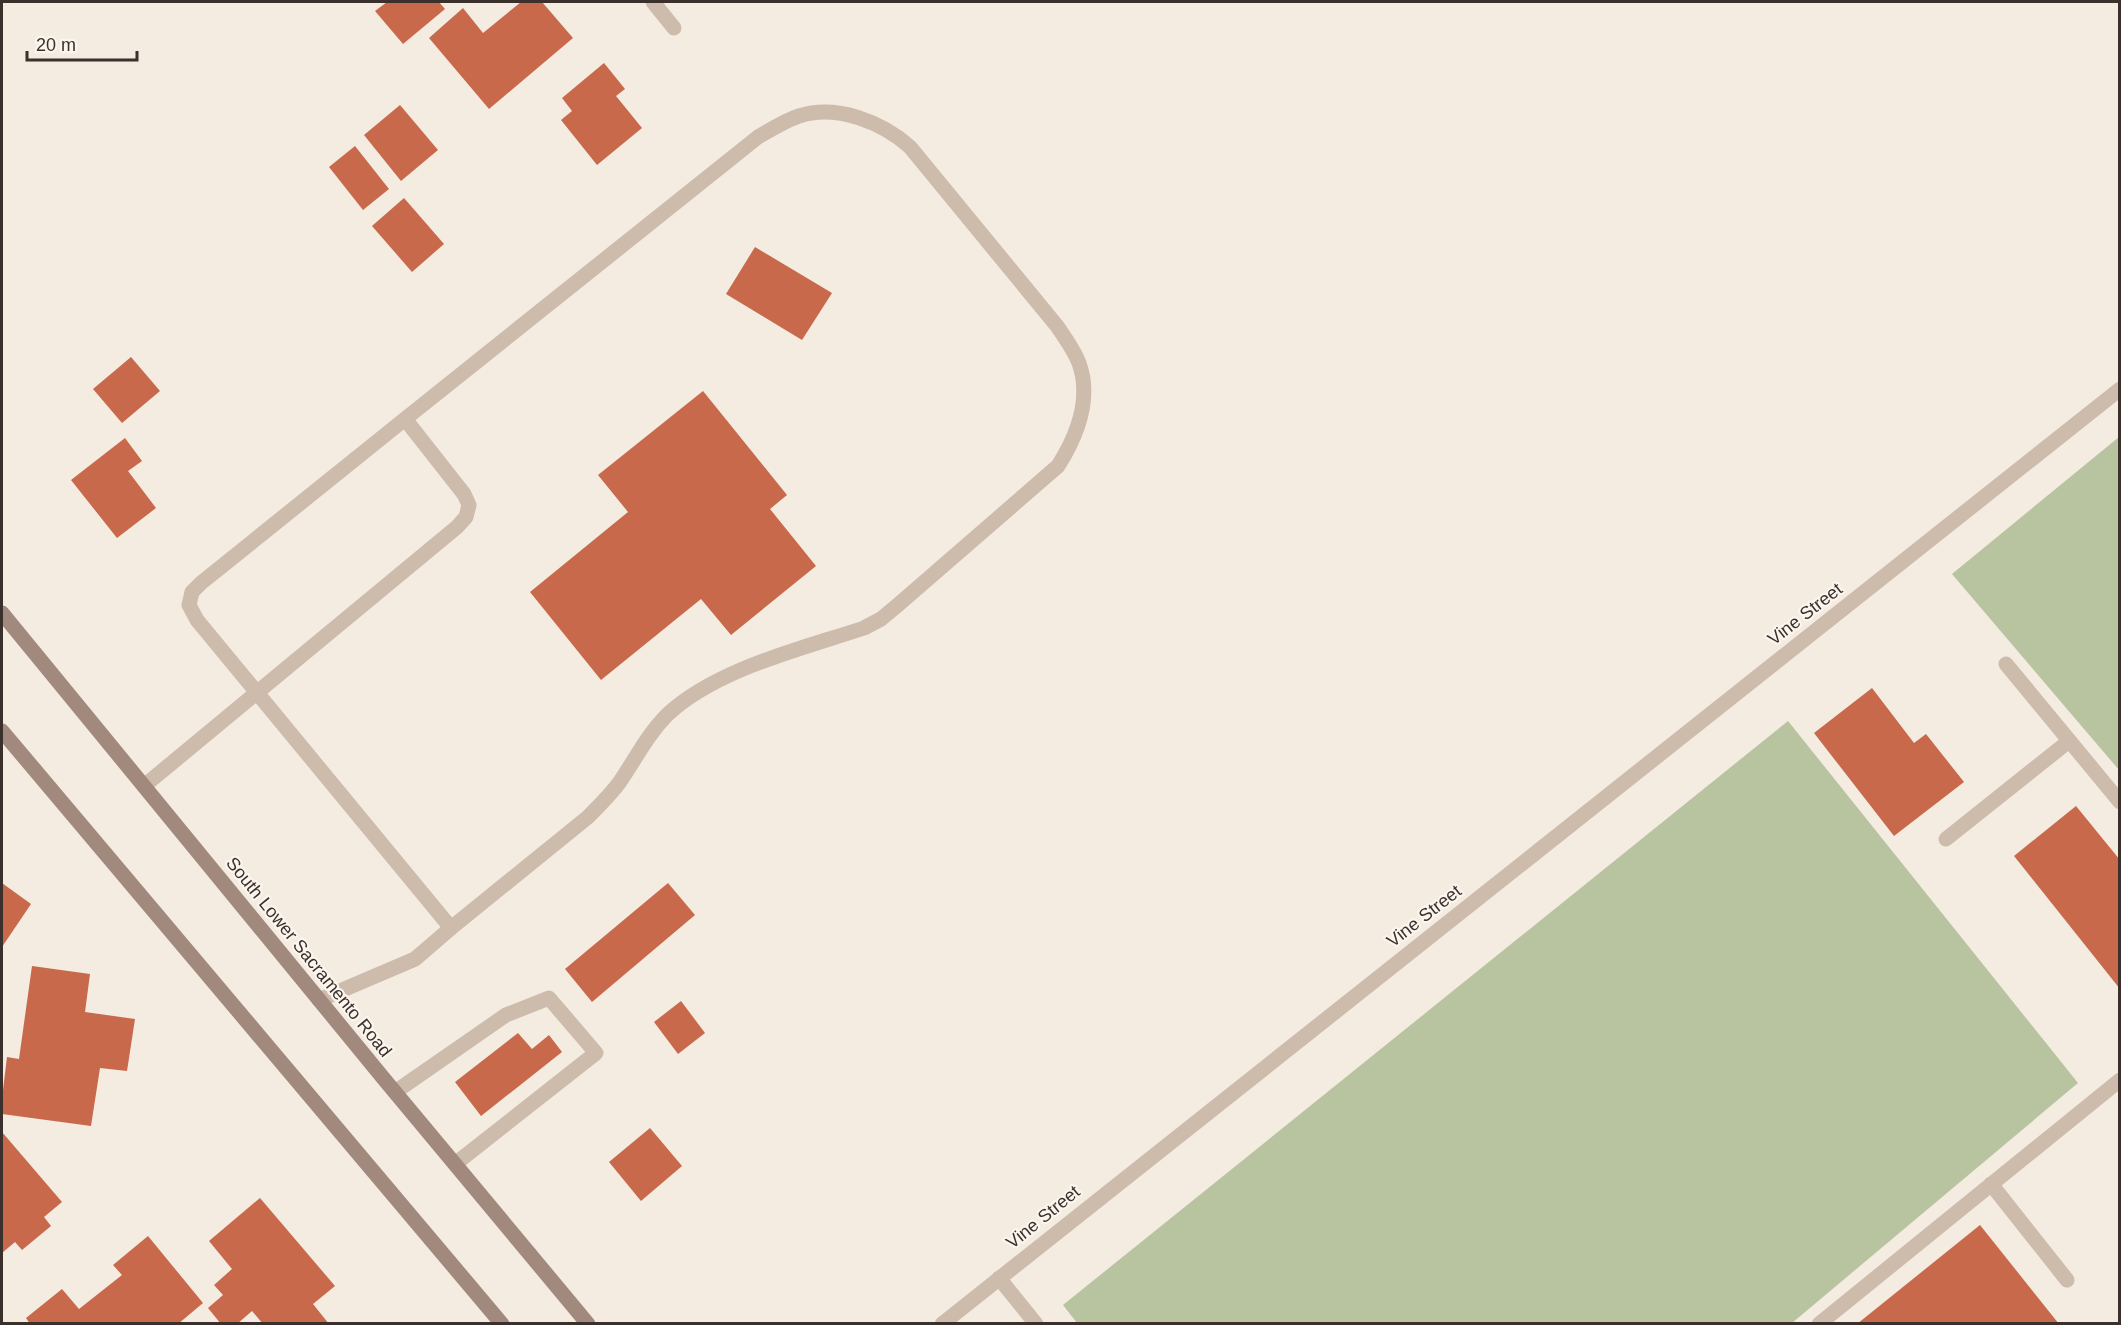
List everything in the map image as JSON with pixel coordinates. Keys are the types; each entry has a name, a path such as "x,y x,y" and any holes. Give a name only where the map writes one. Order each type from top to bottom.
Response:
{"main road":[{"name":"South Lower Sacramento Road","path":"2,613 395,1092 588,1323"},
{"path":"2,732 502,1323"}],"street":[{"path":"653,2 674,28"},
{"path":"320,1000 415,959 588,817 620,782 653,731 683,703 704,689 742,670 864,628 881,619 1058,466 1071,445 1079,422 1083,384 1079,364 1070,345 1057,326 910,147 882,127 842,114 821,111 784,122 758,137 192,592 189,605 197,620 452,928"},
{"name":"Vine Street","path":"942,1323 2120,389"},
{"path":"144,786 457,527 466,517 469,505 464,494 405,419"},
{"path":"2006,664 2120,802"},
{"path":"1946,839 2069,741"},
{"path":"395,1092 506,1015 549,998 596,1053 456,1164"},
{"path":"1819,1323 2120,1080"},
{"path":"1991,1184 2067,1280"},
{"path":"999,1278 1036,1323"}],"green space":[{"path":"2119,437 2119,770 1952,574"},
{"path":"1788,721 2078,1083 1792,1323 1077,1323 1063,1305"}],"building":[{"path":"387,2 439,2 445,9 403,44 375,11"},
{"path":"521,2 542,2 573,38 489,109 429,38 463,8 483,33"},
{"path":"604,63 625,89 616,96 642,128 597,165 561,120 572,111 562,98"},
{"path":"400,105 438,150 401,181 364,135"},
{"path":"355,146 389,189 363,210 329,167"},
{"path":"404,198 444,244 412,272 372,226"},
{"path":"755,247 832,293 802,340 726,294"},
{"path":"131,357 160,391 122,423 93,389"},
{"path":"703,391 787,495 770,509 816,566 731,635 701,599 601,680 530,592 628,512 598,475"},
{"path":"125,438 142,461 128,471 156,508 117,538 71,480"},
{"path":"1872,688 1914,743 1926,734 1964,782 1894,836 1814,733"},
{"path":"2076,806 2120,860 2120,989 2014,856"},
{"path":"2,883 31,904 2,947"},
{"path":"668,883 695,915 592,1002 565,969"},
{"path":"32,966 90,974 85,1012 135,1019 127,1071 100,1068 91,1126 2,1114 7,1057 19,1059"},
{"path":"681,1001 705,1033 678,1054 654,1022"},
{"path":"518,1033 532,1049 549,1035 562,1052 481,1116 455,1082"},
{"path":"650,1128 682,1166 641,1201 609,1162"},
{"path":"2,1132 62,1202 44,1217 51,1226 22,1250 15,1242 2,1253"},
{"path":"260,1198 335,1286 313,1304 329,1324 263,1324 252,1311 237,1324 221,1324 208,1308 223,1295 214,1285 232,1269 209,1241"},
{"path":"1980,1225 2059,1324 1857,1324"},
{"path":"148,1236 203,1303 178,1324 30,1324 26,1318 62,1289 79,1309 122,1275 113,1265"}]}
